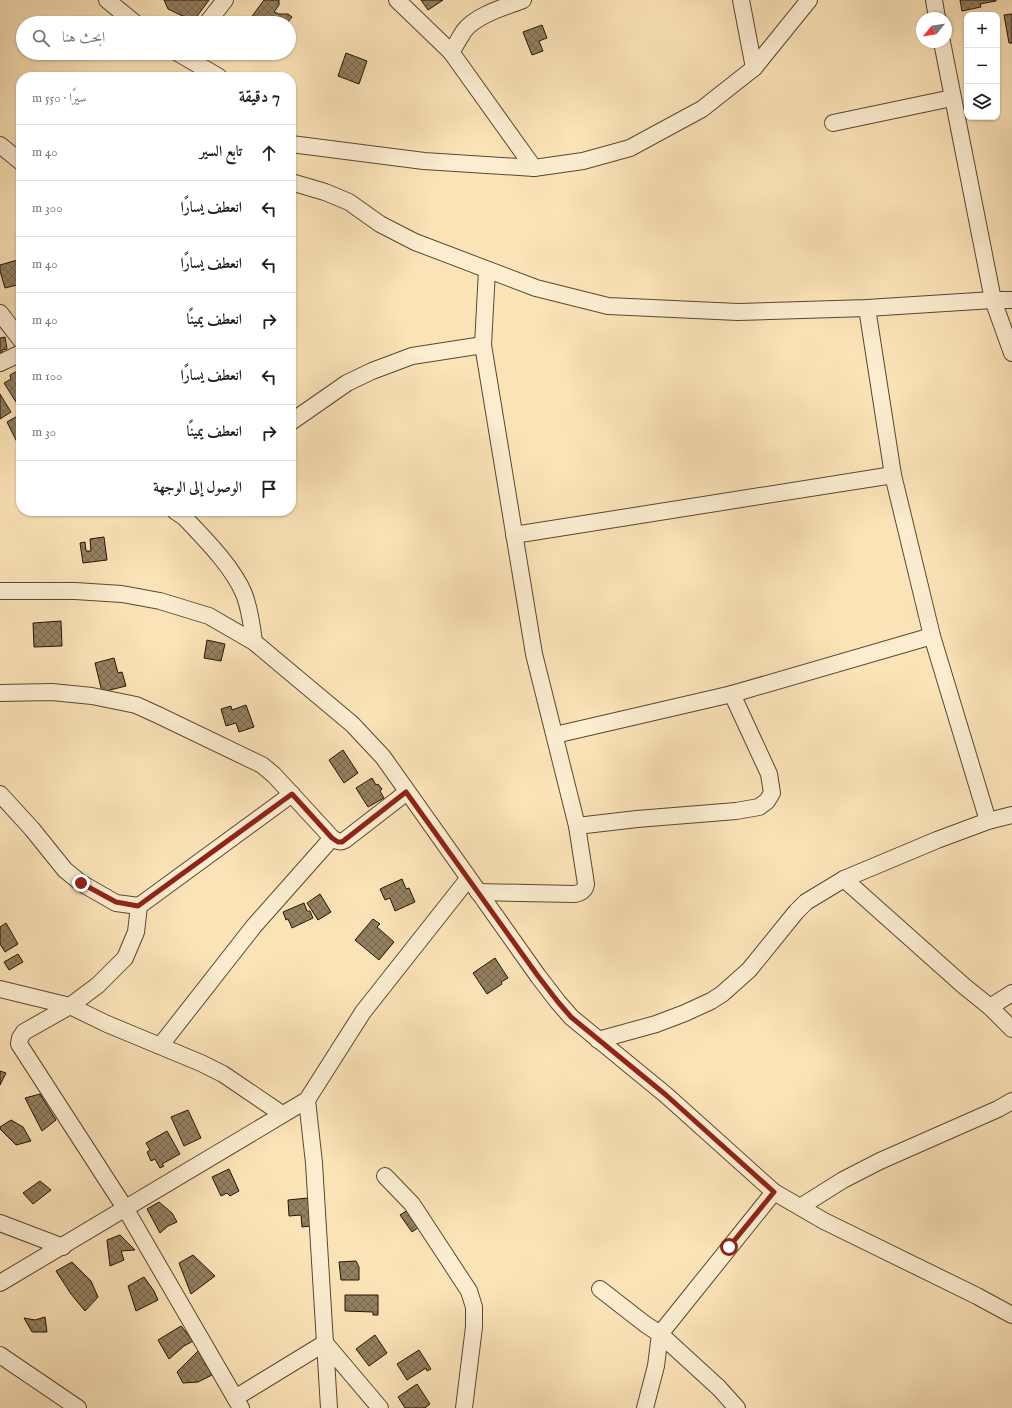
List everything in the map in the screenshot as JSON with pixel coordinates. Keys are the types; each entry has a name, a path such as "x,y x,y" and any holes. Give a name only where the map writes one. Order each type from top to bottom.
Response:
{"street":[{"path":"107,0 126,16"},
{"path":"212,16 225,0"},
{"path":"397,0 452,52 534,168"},
{"path":"452,52 465,30 479,18 522,0"},
{"path":"741,0 754,68"},
{"path":"296,145 424,161 534,168 558,163 583,161 630,148 702,109 754,68 809,0"},
{"path":"934,0 936,12"},
{"path":"943,48 993,300 1012,352"},
{"path":"191,60 211,72"},
{"path":"833,123 952,98"},
{"path":"296,183 325,192 349,202 380,224 414,242 536,288 608,306 738,312 867,308 1012,300"},
{"path":"478,892 574,894 583,891 586,880 577,826 534,654 514,535 483,345 486,270"},
{"path":"867,308 894,475 932,636 988,821"},
{"path":"0,313 16,334"},
{"path":"296,419 347,383 372,371 412,356 483,345"},
{"path":"0,363 16,355"},
{"path":"514,535 894,475"},
{"path":"185,516 232,572 241,588 250,616 254,642"},
{"path":"0,591 75,590 122,594 160,601 209,616 254,642 352,724 382,757 468,879 558,1002 571,1017 666,1095 774,1192 824,1221 977,1296 1012,1315"},
{"path":"555,735 732,694 932,636"},
{"path":"0,693 52,692 92,696 136,705 158,714 262,765 274,775 332,838 338,842 345,840 406,792"},
{"path":"577,826 637,819 736,811 758,807 767,801 772,793 770,774 732,694"},
{"path":"0,794 32,829 65,870 81,883 116,902 138,906 292,794"},
{"path":"598,1040 656,1024 685,1013 711,1001 722,994 749,970 796,912 806,902 844,879 988,821 1012,815"},
{"path":"160,1046 254,926 332,838"},
{"path":"0,1283 63,1247 125,1208 307,1100 363,1012 468,879"},
{"path":"844,879 1012,1028"},
{"path":"138,906 136,932 126,958 98,985 70,1006 24,1032 20,1038 19,1044 125,1208 238,1403 325,1342"},
{"path":"0,989 70,1006 107,1024 201,1063 223,1074 282,1114"},
{"path":"990,1007 1012,993"},
{"path":"307,1100 314,1163 329,1408"},
{"path":"800,1208 843,1180 880,1161 998,1109 1012,1101"},
{"path":"385,1176 412,1204 469,1291 474,1307 474,1327 464,1408"},
{"path":"645,1408 656,1366 660,1334 774,1192"},
{"path":"0,1223 63,1247"},
{"path":"600,1289 644,1324 660,1334 719,1388 737,1408"},
{"path":"325,1342 380,1408"},
{"path":"0,1355 78,1408"}],"building":[{"path":"164,0 209,0 197,16 183,16 168,9"},
{"path":"264,0 279,0 279,5 274,12 279,14 288,14 291,16 252,16"},
{"path":"421,0 443,0 428,10"},
{"path":"960,0 996,1 980,4 981,7 962,11"},
{"path":"1012,14 1012,43 1009,43 1004,15"},
{"path":"542,25 547,38 539,41 543,51 532,55 523,32"},
{"path":"346,53 367,61 359,84 338,76"},
{"path":"16,260 16,285 5,288 0,271 0,265"},
{"path":"5,337 7,349 2,350 4,361 0,362 0,338"},
{"path":"16,372 16,402 4,383 11,379 10,375"},
{"path":"0,394 11,412 0,419"},
{"path":"16,417 16,440 7,422"},
{"path":"104,537 107,560 83,563 80,543 85,542 86,551 91,551 90,539"},
{"path":"61,621 62,646 34,647 33,623"},
{"path":"207,640 225,644 221,661 204,658"},
{"path":"114,658 118,673 122,672 126,686 102,692 95,663"},
{"path":"246,705 254,727 239,732 236,723 226,726 221,709 231,706 232,710"},
{"path":"343,750 358,773 344,783 329,760"},
{"path":"372,778 376,785 378,784 382,789 380,791 384,798 368,807 356,788"},
{"path":"402,879 406,889 409,888 415,902 395,911 390,898 385,900 380,889"},
{"path":"320,894 331,912 318,920 307,903"},
{"path":"304,903 307,911 310,911 313,918 292,928 288,919 286,920 283,912"},
{"path":"373,919 380,924 377,927 394,942 379,960 355,940"},
{"path":"6,923 18,944 5,952 0,944 0,927"},
{"path":"18,954 23,962 9,970 4,962"},
{"path":"495,958 508,978 487,994 473,973"},
{"path":"0,1071 6,1073 0,1085"},
{"path":"40,1094 56,1120 42,1131 25,1098"},
{"path":"188,1110 201,1138 184,1146 171,1117"},
{"path":"11,1120 23,1127 31,1141 16,1145 0,1129 0,1127"},
{"path":"167,1131 180,1154 162,1164 164,1166 160,1168 155,1159 151,1161 147,1152 150,1150 146,1143"},
{"path":"229,1169 239,1191 230,1196 227,1193 221,1196 212,1177"},
{"path":"40,1181 51,1190 33,1204 23,1193"},
{"path":"308,1198 311,1226 302,1227 301,1215 289,1216 288,1200"},
{"path":"159,1202 172,1213 177,1222 168,1226 160,1233 147,1209"},
{"path":"411,1208 419,1227 412,1232 400,1215"},
{"path":"120,1235 135,1250 121,1251 124,1260 110,1266 107,1240"},
{"path":"193,1255 215,1276 191,1294 179,1263"},
{"path":"356,1261 359,1267 359,1280 341,1280 339,1262"},
{"path":"72,1262 91,1281 98,1297 85,1311 71,1294 56,1271"},
{"path":"144,1277 154,1291 158,1300 136,1311 128,1286"},
{"path":"345,1295 378,1295 378,1315 373,1315 373,1312 345,1311"},
{"path":"45,1317 47,1332 32,1332 24,1318 35,1320"},
{"path":"181,1326 193,1341 184,1346 169,1359 158,1340"},
{"path":"375,1335 387,1353 369,1366 356,1349"},
{"path":"419,1350 431,1369 427,1371 426,1368 407,1380 397,1364"},
{"path":"198,1351 212,1375 198,1382 183,1383 177,1372"},
{"path":"417,1384 430,1404 425,1408 405,1408 398,1397"}],"route":[{"path":"81,883 116,902 138,906 292,794 332,838 338,842 342,842 406,792 538,976 571,1017 666,1095 774,1192 729,1247"}]}
